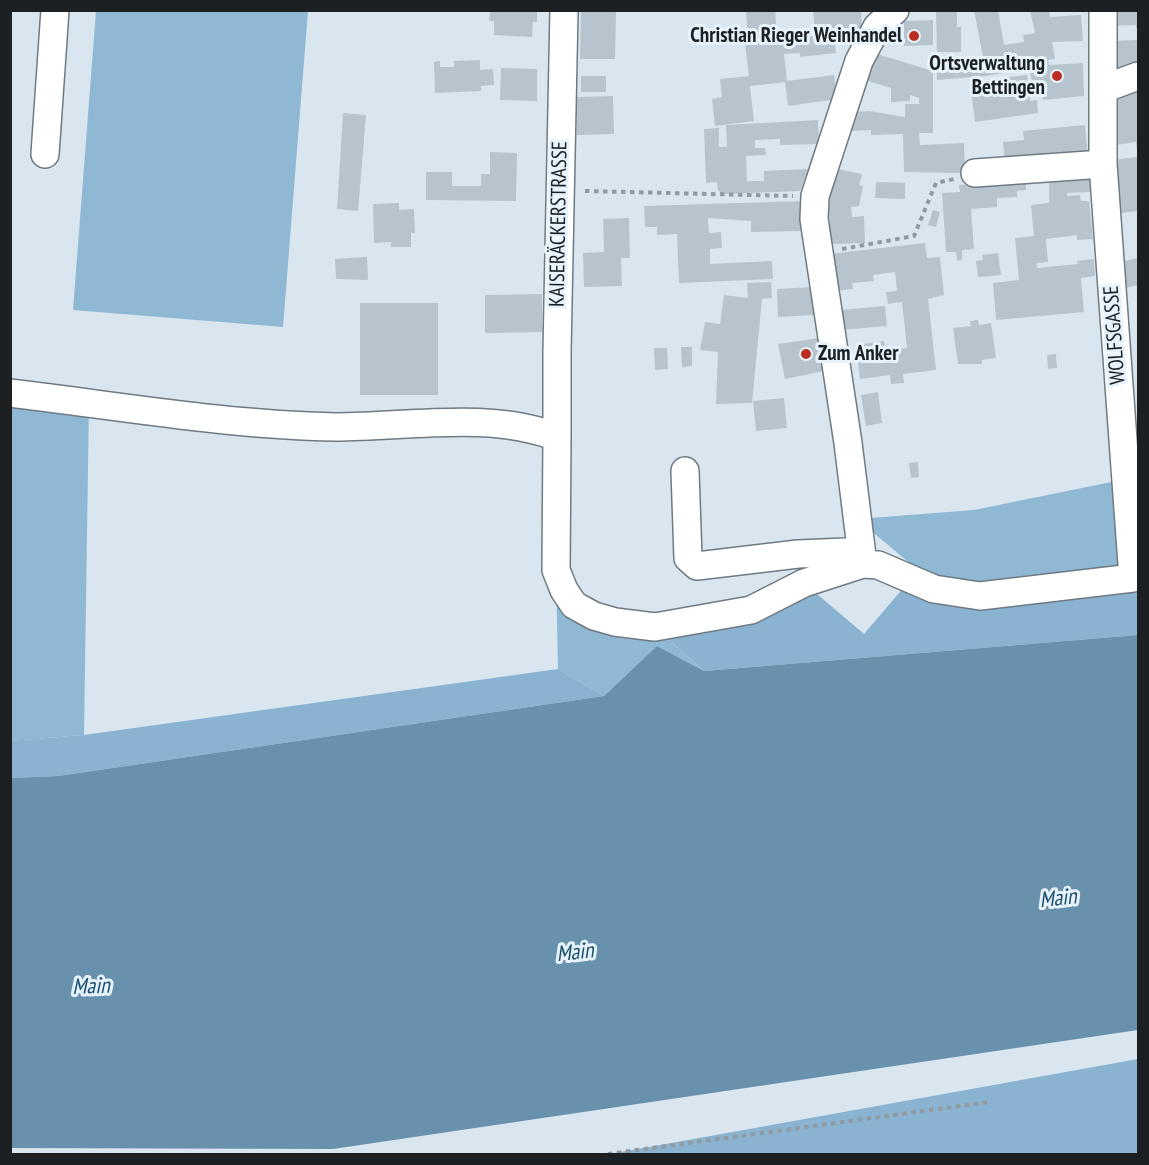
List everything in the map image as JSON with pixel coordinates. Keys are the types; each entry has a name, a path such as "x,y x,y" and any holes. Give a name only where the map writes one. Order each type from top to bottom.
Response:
{"street":[{"path":"45,154 55,10"},
{"name":"KAISERÄCKERSTRASSE","path":"564,10 556,570 564,590 574,605 594,616 615,622 656,627 751,610 804,583 863,564 878,564 934,589 980,596 1133,578"},
{"path":"863,564 848,443 814,219 815,196 859,61 877,27 895,10"},
{"name":"WOLFSGASSE","path":"1103,10 1103,165 1133,578"},
{"path":"1103,88 1138,76"},
{"path":"975,173 1103,165"},
{"path":"10,393 237,421 336,427 501,423 533,428 557,437"},
{"path":"685,471 688,558 697,566 798,554 846,552 863,564"}],"path":[{"path":"819,253 914,236 936,183 975,173"},
{"path":"560,188 601,194 815,196"},
{"path":"608,1155 989,1102"}],"shaded area":[{"path":"96,11 308,11 283,327 73,310"},
{"path":"11,393 89,402 84,735 11,741"},
{"path":"1126,479 1138,577 980,596 918,570 857,519 974,510"},
{"path":"556,570 564,590 655,627 704,671 657,646 604,696 558,669"},
{"path":"1138,577 1138,635 704,671 655,627 804,583 864,634 911,579 934,589"},
{"path":"558,669 604,696 58,776 11,778 10,741 84,735"},
{"path":"1138,1059 1138,1154 608,1154 638,1149"}],"water":[{"name":"Main","path":"1138,635 1138,1030 333,1149 11,1148 11,778 58,776 604,696 657,646 704,671"}],"building":[{"path":"495,10 537,11 537,22 533,22 532,37 494,35 494,21 489,21 490,12"},
{"path":"581,10 616,10 615,59 580,59"},
{"path":"746,10 775,10 777,36 748,39"},
{"path":"861,10 862,28 815,32 813,11"},
{"path":"936,10 957,10 957,27 961,27 961,52 937,52"},
{"path":"974,10 998,10 1004,45 1024,42 1023,35 1035,33 1030,10 1049,10 1050,17 1081,15 1083,41 1052,42 1055,59 1048,60 1049,65 1083,63 1084,96 1043,100 1040,83 1033,85 1029,68 986,76 937,80 936,63 984,62"},
{"path":"1107,10 1138,10 1138,28 1136,25 1108,26"},
{"path":"933,20 933,45 904,46 904,21"},
{"path":"834,33 836,53 800,57 800,53 784,54 787,81 834,75 837,99 788,106 785,82 750,86 754,121 715,126 712,99 722,97 720,79 749,76 745,43"},
{"path":"1138,40 1138,68 1111,69 1110,41"},
{"path":"877,54 933,71 933,133 919,133 920,145 964,143 965,173 904,172 903,134 871,135 871,130 852,131 851,112 869,111 905,117 905,104 919,104 919,98 910,95 910,101 891,102 891,88 868,81"},
{"path":"480,60 480,70 493,69 494,85 481,86 481,91 435,93 434,62 440,61 440,67 454,67 454,61"},
{"path":"501,68 537,69 537,101 500,100"},
{"path":"1027,75 1030,101 1037,100 1038,113 975,122 970,82"},
{"path":"581,76 606,76 606,92 581,92"},
{"path":"1138,87 1137,150 1136,142 1116,145 1114,90"},
{"path":"613,96 614,134 577,135 576,97"},
{"path":"343,113 366,115 358,211 337,209"},
{"path":"818,120 819,144 780,145 780,139 755,140 755,148 765,148 766,155 746,156 747,181 764,181 764,171 808,169 800,191 722,194 718,190 717,182 706,183 704,129 719,128 719,147 727,147 726,125"},
{"path":"1085,125 1088,156 1005,165 1003,142 1024,140 1023,131"},
{"path":"490,152 517,153 516,201 426,200 426,172 452,172 452,186 481,186 481,174 490,174"},
{"path":"1138,157 1138,211 1115,214 1109,160"},
{"path":"833,168 862,174 859,185 863,186 859,206 851,207 852,217 864,216 865,243 831,244 829,208"},
{"path":"1089,173 1090,192 1067,193 1067,196 1080,195 1081,201 1089,201 1093,239 1077,240 1077,235 1046,239 1048,262 1037,263 1037,268 1078,264 1077,261 1094,259 1095,276 1081,278 1084,312 996,320 993,283 1019,280 1015,238 1034,236 1031,205 1049,203 1049,177"},
{"path":"1026,180 1026,190 1017,191 1017,197 997,198 997,207 971,209 974,249 962,250 962,260 957,261 956,252 946,252 942,193 960,192 959,185"},
{"path":"876,182 905,183 905,199 875,198"},
{"path":"802,201 803,231 751,232 751,221 708,218 709,233 721,232 722,248 710,249 710,264 772,261 773,279 679,283 677,234 657,235 657,227 645,227 644,206"},
{"path":"399,203 399,210 414,209 415,233 411,233 411,247 391,247 391,242 374,243 373,204"},
{"path":"933,210 940,212 936,227 928,225"},
{"path":"629,218 630,258 621,258 622,286 584,287 583,253 604,252 603,219"},
{"path":"925,243 927,258 940,257 944,295 928,299 936,370 903,374 904,383 891,384 890,375 860,379 856,345 884,341 885,351 907,348 902,302 888,304 886,292 897,291 895,272 873,275 874,281 852,283 853,289 834,291 830,254"},
{"path":"998,253 1001,275 978,277 976,261 983,260 982,255"},
{"path":"367,257 368,280 336,279 335,259"},
{"path":"1138,258 1138,285 1120,289 1115,263"},
{"path":"771,282 772,298 762,299 752,403 716,404 718,352 700,350 705,322 720,324 724,295 748,298 747,283"},
{"path":"813,287 814,315 778,317 777,289"},
{"path":"542,294 542,332 485,333 485,295"},
{"path":"360,303 438,303 438,395 360,395"},
{"path":"885,306 887,326 841,330 840,310"},
{"path":"978,320 979,325 991,323 996,358 982,360 982,364 958,364 953,328 971,326 970,321"},
{"path":"819,338 824,371 785,379 778,344"},
{"path":"681,347 692,347 692,366 682,367"},
{"path":"654,348 667,348 668,369 655,370"},
{"path":"1056,354 1057,368 1048,369 1047,355"},
{"path":"878,392 882,423 866,426 861,395"},
{"path":"784,398 787,428 756,431 753,401"},
{"path":"918,462 919,477 911,478 909,463"}],"place":[{"name":"Christian Rieger Weinhandel","path":"914,36"},
{"name":"Ortsverwaltung Bettingen","path":"1057,76"},
{"name":"Zum Anker","path":"806,354"}]}
